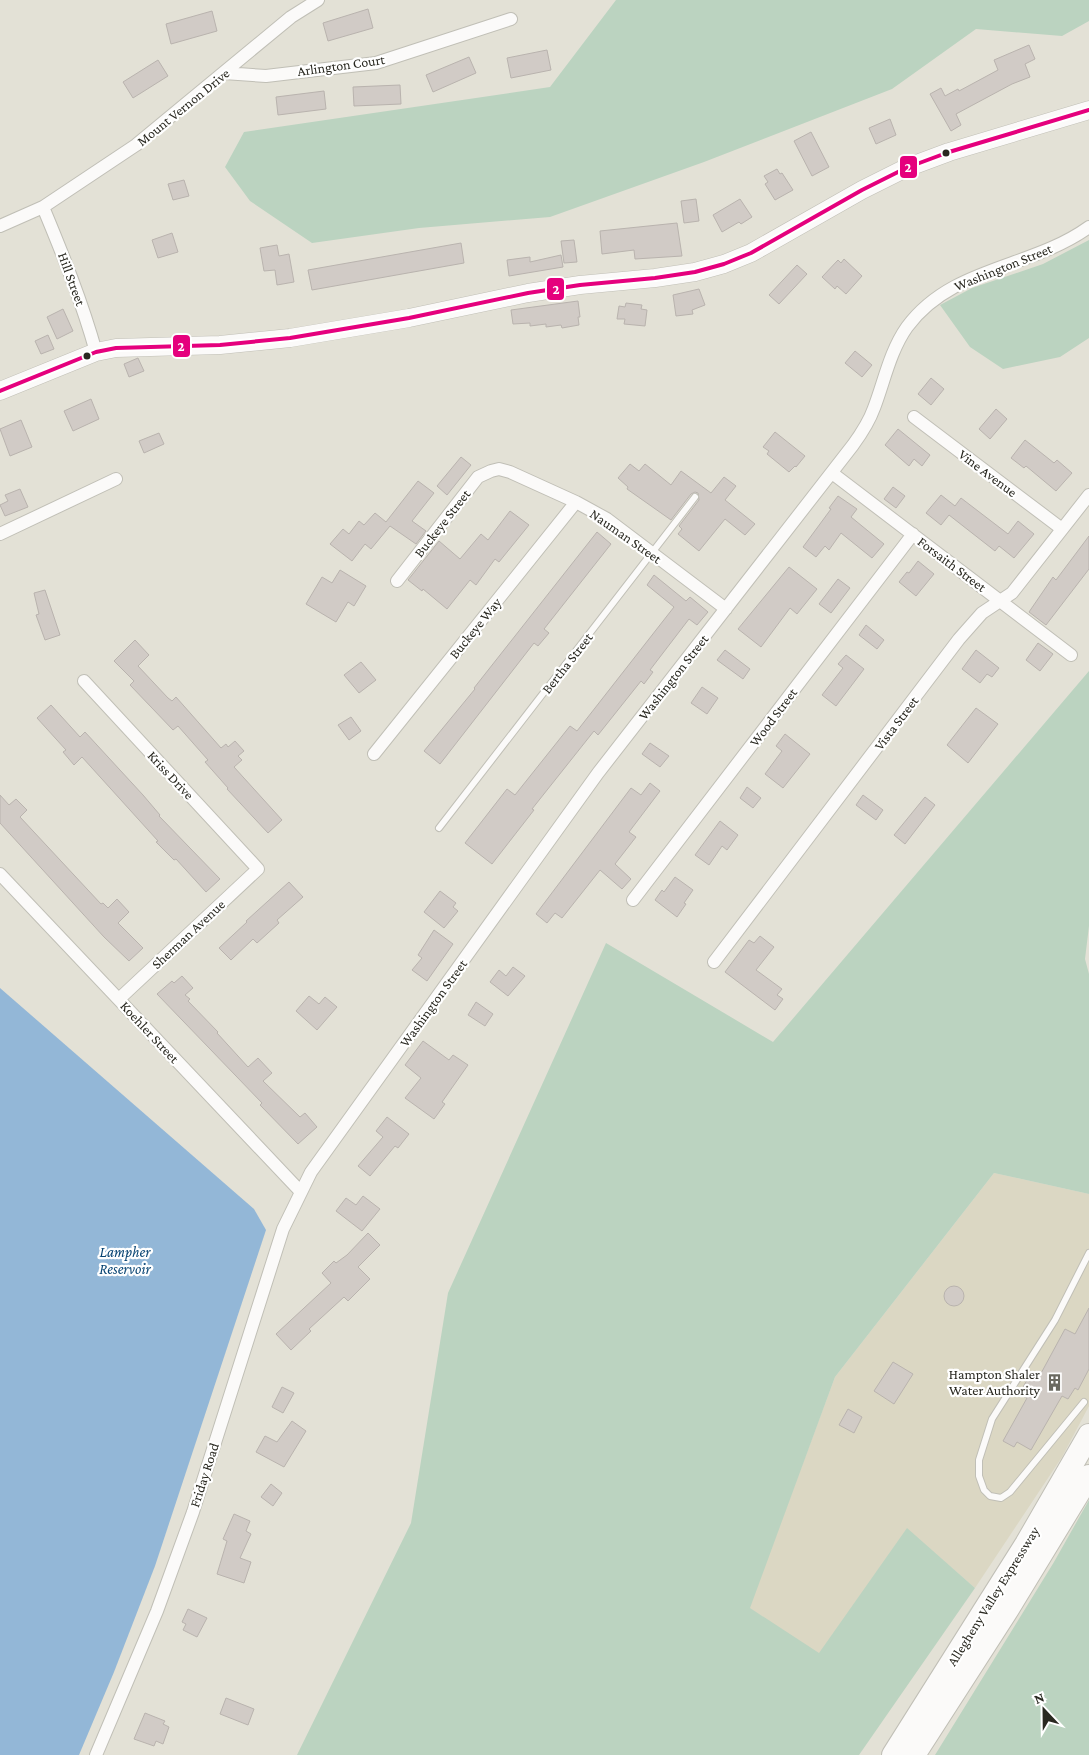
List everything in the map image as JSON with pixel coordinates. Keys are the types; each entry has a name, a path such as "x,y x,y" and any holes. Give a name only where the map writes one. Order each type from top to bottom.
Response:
{"highway":[{"name":"Allegheny Valley Expressway","path":"893,1755 1026,1544 1089,1435"},
{"name":"Allegheny Valley Expressway","path":"914,1755 1008,1609 1089,1476"}],"street":[{"name":"Mount Vernon Drive","path":"0,226 43,208 136,145 291,17 318,0"},
{"name":"Arlington Court","path":"224,73 266,76 376,63 511,19"},
{"path":"0,391 96,352 116,348 220,345 290,338 410,318 528,293 695,272 724,264 750,253 862,190 906,168 949,152 1089,110"},
{"name":"Hill Street","path":"43,208 69,269 96,352"},
{"name":"Washington Street","path":"300,1191 311,1172 359,1104 598,773 864,430 898,343 919,313 935,298 950,288 1041,252 1089,227"},
{"name":"Vine Avenue","path":"914,417 1062,529"},
{"name":"Nauman Street","path":"490,471 499,469 510,472 576,502 607,519 726,609"},
{"name":"Buckeye Street","path":"397,581 478,477 490,471"},
{"name":"Forsaith Street","path":"832,473 1072,655"},
{"path":"0,534 116,479"},
{"name":"Vista Street","path":"714,962 960,639 982,613 1012,592 1089,495"},
{"name":"Buckeye Way","path":"374,754 576,502"},
{"name":"Wood Street","path":"633,900 913,534"},
{"name":"Kriss Drive","path":"84,681 258,869"},
{"name":"Sherman Avenue","path":"119,999 258,869"},
{"name":"Koehler Street","path":"0,874 300,1191"},
{"name":"Friday Road","path":"96,1755 157,1611 186,1530 283,1229 300,1191"}],"lane":[{"name":"Bertha Street","path":"440,828 694,497"},
{"path":"1084,1402 1010,1492 1001,1498 990,1496 984,1490 979,1476 979,1460 992,1419 1055,1320 1089,1253"}],"shaded area":[{"path":"994,1173 1089,1194 1089,1406 1062,1457 975,1588 907,1529 819,1654 749,1608 835,1377"}],"green space":[{"path":"616,0 1089,0 1089,21 1062,36 976,29 892,89 704,162 550,217 419,228 312,243 250,201 225,167 244,132 550,87"},
{"path":"1089,240 1089,338 1060,357 1003,369 970,347 940,305 972,288 1043,264"},
{"path":"1089,671 1089,926 1085,959 1089,974 1089,1194 994,1173 835,1377 750,1608 819,1653 907,1528 975,1588 859,1755 297,1755 411,1523 448,1293 606,943 773,1042"},
{"path":"1089,1500 1089,1755 935,1755 1054,1562"}],"water":[{"name":"Lampher Reservoir","path":"0,988 254,1209 266,1230 155,1566 114,1672 79,1755 0,1755"}],"building":[{"path":"368,9 373,28 328,41 323,23"},
{"path":"212,11 217,31 171,44 166,24"},
{"path":"1029,45 1035,59 1025,64 1030,77 1012,84 956,114 961,125 951,131 930,94 941,88 945,96 958,89 959,91 998,70 994,60"},
{"path":"547,50 551,70 511,78 507,58"},
{"path":"469,57 476,73 433,92 426,75"},
{"path":"158,60 168,76 133,98 123,82"},
{"path":"400,85 401,104 354,106 353,87"},
{"path":"324,91 326,109 278,115 276,97"},
{"path":"890,119 896,135 876,144 869,128"},
{"path":"811,132 829,167 812,176 794,141"},
{"path":"777,169 780,174 782,173 793,190 775,200 765,184 768,182 764,176"},
{"path":"184,180 189,196 173,200 168,184"},
{"path":"696,199 699,221 684,223 681,201"},
{"path":"740,199 752,217 722,232 713,215"},
{"path":"677,223 682,256 635,259 634,250 602,254 600,231"},
{"path":"172,233 178,252 158,258 152,240"},
{"path":"574,240 577,262 564,263 561,241"},
{"path":"461,243 464,263 312,290 308,270"},
{"path":"277,245 279,256 289,254 294,282 277,285 275,270 264,271 260,248"},
{"path":"561,255 563,267 509,276 507,260 530,257 530,262"},
{"path":"844,259 862,276 846,294 837,286 835,289 822,277 838,260 841,263"},
{"path":"797,265 807,274 779,304 769,295"},
{"path":"699,289 705,305 692,310 693,314 676,316 673,295"},
{"path":"578,301 579,325 562,328 561,325 546,327 546,324 530,326 530,323 513,324 511,310"},
{"path":"626,303 642,305 641,309 647,310 645,326 624,324 625,319 617,319 619,306 625,307"},
{"path":"63,309 73,331 57,339 47,317"},
{"path":"48,335 54,349 41,354 35,341"},
{"path":"855,351 872,365 862,377 845,363"},
{"path":"138,358 144,371 129,377 124,364"},
{"path":"931,378 944,389 931,405 918,394"},
{"path":"91,399 99,419 73,431 64,411"},
{"path":"996,409 1007,419 990,439 979,429"},
{"path":"21,420 32,447 10,456 0,429"},
{"path":"898,429 930,455 922,466 914,459 909,466 885,445"},
{"path":"775,432 805,456 789,472 767,454 769,451 763,447"},
{"path":"159,433 164,444 144,453 139,441"},
{"path":"1025,440 1054,463 1057,460 1072,473 1056,491 1026,466 1024,468 1011,458"},
{"path":"461,457 471,465 447,495 437,486"},
{"path":"630,464 639,471 645,464 671,485 681,471 711,493 724,477 736,486 725,500 755,524 745,535 725,519 699,551 678,534 682,529 679,526 699,500 698,493 691,494 671,520 627,489 628,487 618,478"},
{"path":"418,481 434,493 412,521 426,531 416,544 390,526 371,549 365,544 352,561 330,544 343,529 349,534 359,521 364,525 375,513 386,522"},
{"path":"893,487 905,496 896,508 884,499"},
{"path":"20,489 28,507 5,516 0,505 8,501 5,495"},
{"path":"941,495 955,506 961,498 1008,534 1018,521 1034,534 1014,558 999,546 995,551 949,515 941,525 926,513"},
{"path":"838,496 857,509 851,517 884,544 872,558 841,533 829,550 825,546 816,557 803,547 831,509 829,508"},
{"path":"510,511 529,525 499,562 495,559 476,585 470,580 447,609 423,589 422,591 408,580 439,541 460,559 481,534 488,540"},
{"path":"597,532 611,544 544,629 549,633 538,646 534,643 440,764 424,751 475,689"},
{"path":"1089,536 1089,569 1046,625 1029,612 1053,577 1056,580"},
{"path":"918,561 934,574 916,596 899,582"},
{"path":"789,567 817,589 797,614 790,608 761,647 738,629"},
{"path":"340,570 366,586 354,606 348,602 336,622 306,604 322,577 332,583"},
{"path":"654,575 686,601 690,597 708,612 697,625 689,619 650,670 653,672 644,684 641,681 598,735 594,731 532,809 534,810 492,864 465,843 507,789 515,795 570,726 577,731 674,607 647,585"},
{"path":"838,579 850,588 831,613 819,604"},
{"path":"45,590 60,635 45,640 36,615 39,614 34,593"},
{"path":"866,625 884,640 877,649 859,635"},
{"path":"135,640 149,655 138,666 168,698 172,701 176,697 221,748 226,744 228,747 235,741 244,751 238,756 242,760 234,767 282,820 268,833 227,789 205,762 208,760 178,726 173,730 130,685 134,681 114,661"},
{"path":"1038,643 1053,654 1040,671 1026,660"},
{"path":"725,650 750,669 743,679 717,660"},
{"path":"976,650 999,668 992,677 987,674 980,683 962,669"},
{"path":"846,655 864,669 836,706 822,695 843,668 838,664"},
{"path":"361,662 376,680 359,693 344,675"},
{"path":"702,687 718,698 707,714 691,703"},
{"path":"51,705 80,737 85,732 143,795 159,816 220,879 206,892 176,859 174,860 156,842 158,841 82,757 74,765 63,752 66,750 37,718"},
{"path":"976,708 998,724 968,763 947,745"},
{"path":"351,717 361,731 349,740 338,725"},
{"path":"785,734 810,754 783,788 765,774 782,751 776,746"},
{"path":"650,743 669,756 660,767 642,754"},
{"path":"650,783 660,791 629,832 636,837 615,864 631,879 622,889 600,870 562,918 555,913 547,923 536,914 631,788 641,795"},
{"path":"747,787 761,798 753,808 740,798"},
{"path":"0,795 9,805 16,799 27,810 20,817 101,904 103,903 108,908 117,899 129,912 118,923 143,948 129,961 104,937 0,823"},
{"path":"863,795 883,810 876,820 856,805"},
{"path":"925,797 935,805 905,844 894,835"},
{"path":"720,821 738,835 727,850 722,846 709,865 695,855"},
{"path":"675,877 693,890 677,917 655,900 662,890 664,892"},
{"path":"289,882 303,897 277,920 279,923 257,943 253,939 231,960 219,948"},
{"path":"440,891 456,903 453,907 458,911 444,928 424,912"},
{"path":"434,930 453,944 427,981 412,970 422,958 418,955"},
{"path":"760,936 774,947 756,970 782,989 777,995 783,999 775,1010 725,972 749,940 754,943"},
{"path":"513,967 525,976 508,996 490,982 499,970 506,976"},
{"path":"182,976 193,988 185,995 190,999 188,1001 248,1067 258,1058 272,1073 263,1081 300,1117 305,1113 317,1127 298,1144 260,1105 262,1103 157,994 172,981 174,983"},
{"path":"309,996 319,1004 325,997 337,1007 317,1030 296,1011"},
{"path":"476,1002 493,1014 485,1026 468,1015"},
{"path":"423,1041 449,1060 453,1055 468,1065 442,1102 445,1104 434,1119 405,1098 421,1078 405,1065"},
{"path":"387,1117 409,1134 398,1148 395,1146 370,1176 358,1166 383,1137 376,1131"},
{"path":"363,1196 380,1209 362,1231 336,1211 346,1198 356,1205"},
{"path":"368,1233 380,1245 358,1267 370,1279 348,1301 344,1297 309,1329 311,1331 291,1350 276,1334 331,1283 322,1273 334,1261 336,1263 347,1255"},
{"path":"954,1286 961,1289 964,1296 961,1303 954,1306 947,1303 944,1296 947,1289"},
{"name":"Hampton Shaler Water Authority","path":"1089,1308 1089,1369 1078,1390 1075,1388 1068,1399 1062,1396 1031,1450 1017,1442 1014,1447 1003,1441 1027,1398 1019,1394 1031,1373 1039,1377 1065,1329 1075,1334"},
{"path":"893,1362 913,1374 894,1404 874,1391"},
{"path":"282,1387 294,1393 283,1413 272,1407"},
{"path":"848,1409 862,1417 854,1433 839,1425"},
{"path":"292,1421 306,1431 284,1467 256,1452 265,1436 277,1442"},
{"path":"271,1484 282,1493 273,1506 261,1497"},
{"path":"234,1514 250,1521 246,1531 251,1534 240,1558 251,1562 244,1583 217,1574 227,1541 223,1539"},
{"path":"188,1609 207,1618 197,1637 183,1630 186,1624 182,1622"},
{"path":"226,1698 254,1709 248,1725 220,1714"},
{"path":"145,1713 165,1721 163,1724 169,1727 163,1744 156,1741 154,1746 134,1739"}],"transit line":[{"name":"2","path":"0,391 96,352 116,348 220,345 290,338 409,318 528,293 695,272 724,264 751,253 862,190 906,168 949,152 1089,110"}],"place":[{"name":"Hampton Shaler Water Authority","path":"1054,1382"}]}
